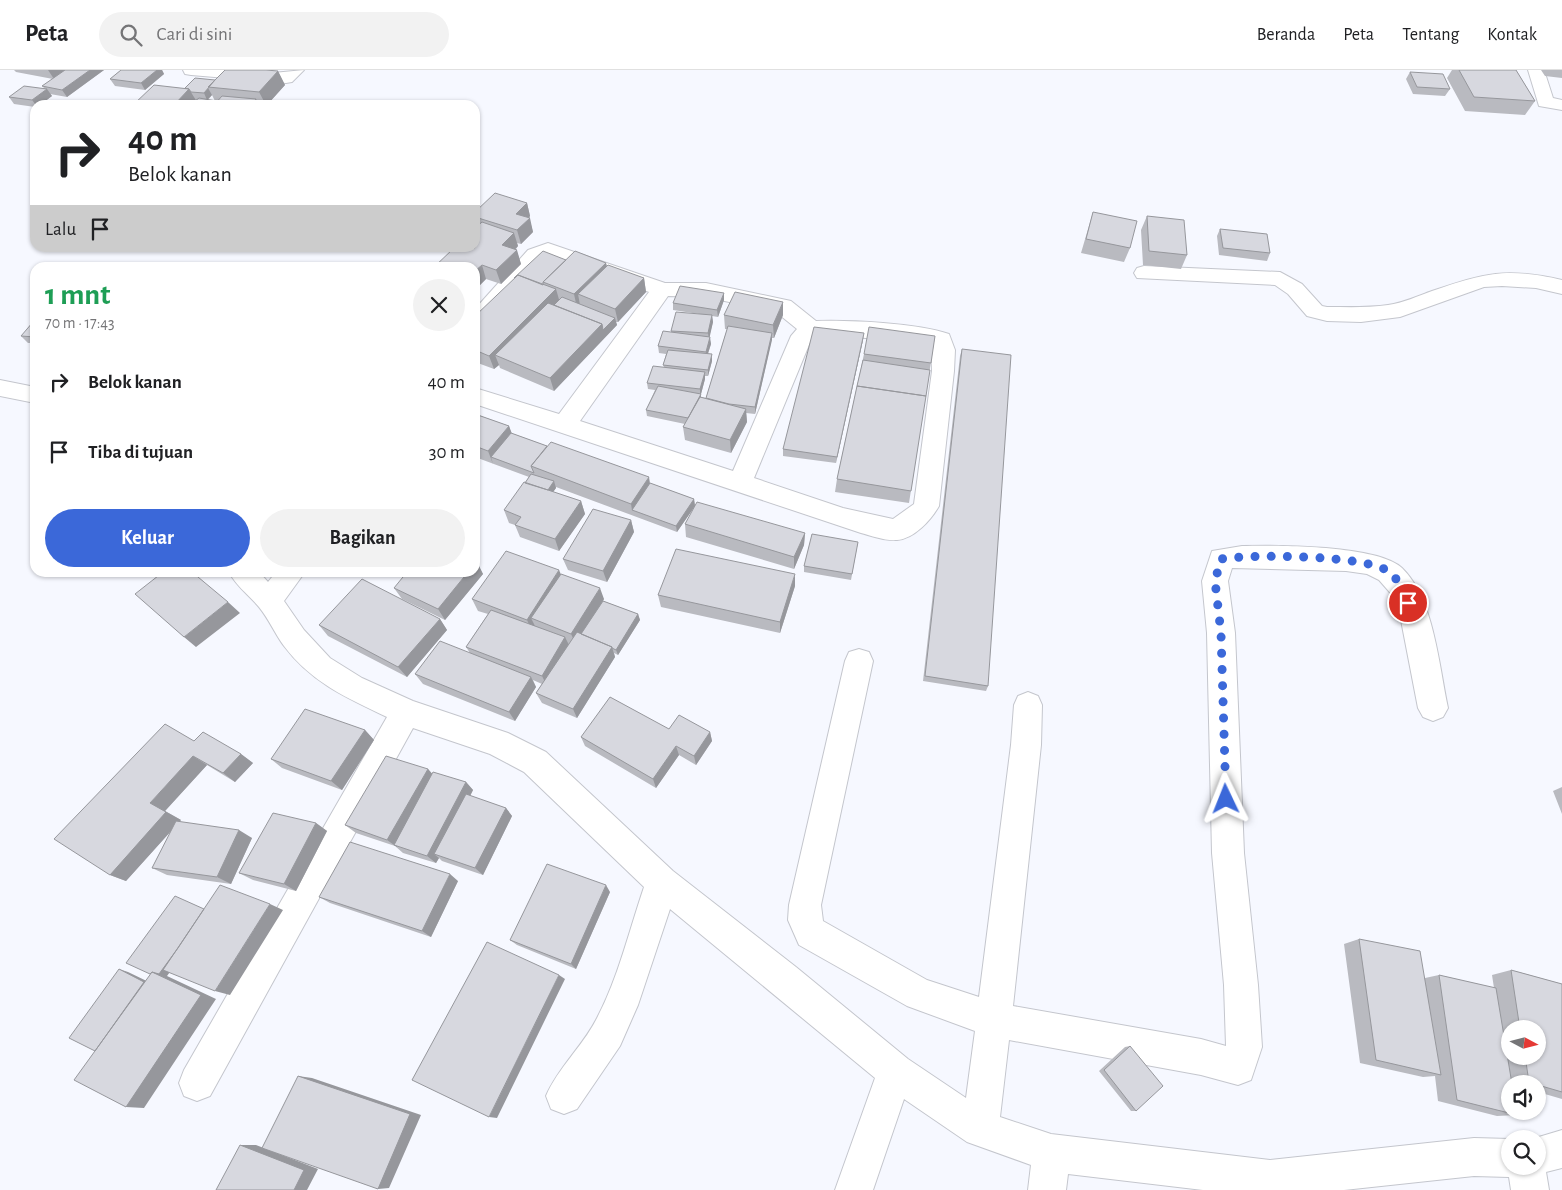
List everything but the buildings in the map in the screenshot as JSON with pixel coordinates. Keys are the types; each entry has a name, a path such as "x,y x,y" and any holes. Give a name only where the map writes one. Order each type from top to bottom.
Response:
{"street":[{"path":"191,70 291,74"},
{"path":"1536,70 1545,102 1562,105"},
{"path":"480,317 536,255 548,249 662,289 706,290 783,306 811,328 834,328 932,336 941,339 944,350 926,506 921,514 897,530 881,528 480,398"},
{"path":"1144,274 1280,279 1295,289 1314,311 1327,314 1361,315 1392,312 1482,281 1502,279 1536,281 1562,287"},
{"path":"565,424 662,289"},
{"path":"740,483 802,336 811,328"},
{"path":"0,388 30,394"},
{"path":"859,661 807,896 805,920 811,933 919,994 994,1020 1201,1057 1238,1067 1244,1048 1241,985 1228,853 1221,633 1215,581 1221,559 1245,555 1304,559 1323,558 1360,563 1387,571 1404,590 1413,616 1434,708"},
{"path":"247,577 269,600 294,638 320,667 352,687 406,712 498,744 535,762 662,882 784,979 895,1072 980,1129 1052,1153 1270,1179 1474,1157 1501,1158"},
{"path":"269,600 288,577"},
{"path":"980,1129 1026,745 1028,705"},
{"path":"197,1083 406,712"},
{"path":"564,1096 608,1034 621,1006 662,882"},
{"path":"854,1190 895,1072"},
{"path":"1546,1153 1562,1149"},
{"path":"1047,1190 1052,1153"},
{"path":"1528,1175 1530,1190"}],"route":[{"path":"1226,799 1221,633 1215,581 1221,559 1245,555 1304,559 1323,558 1360,563 1387,571 1404,590 1408,603"}]}
